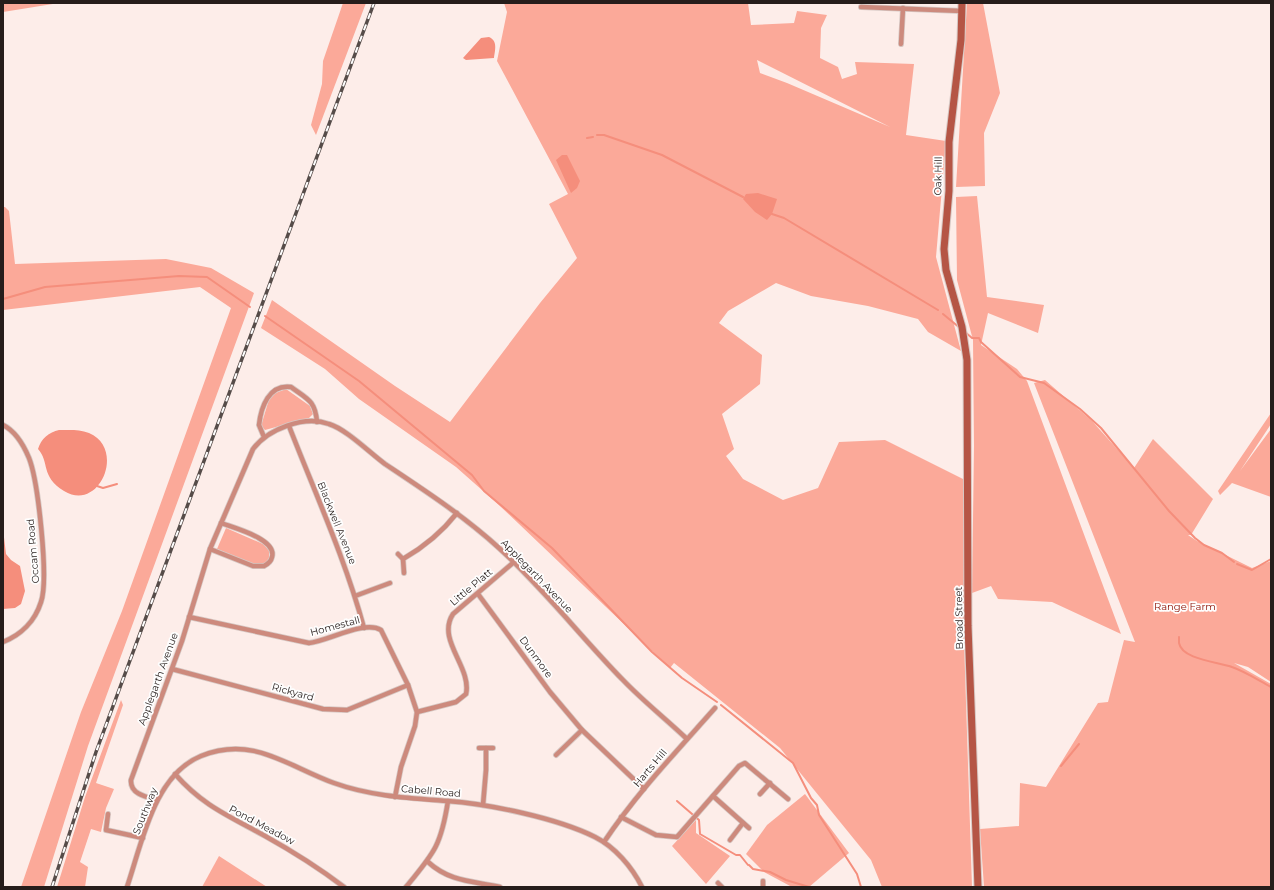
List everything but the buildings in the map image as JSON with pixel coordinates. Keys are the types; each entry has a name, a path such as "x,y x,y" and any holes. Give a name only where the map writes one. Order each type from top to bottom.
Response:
{"street":[{"name":"Oak Hill","path":"962,3 958,65 949,142 949,191 944,249 946,270 963,331 966,348"},
{"path":"861,7 873,5 962,11"},
{"path":"901,44 903,8"},
{"name":"Broad Street","path":"966,348 968,633 978,887"},
{"path":"264,437 259,424 268,395 272,391 286,387 291,387 313,404 316,409 317,422"},
{"name":"Applegarth Avenue","path":"157,800 135,792 130,783 172,669 210,549 253,449 264,437 278,429 308,421 335,426 375,456 457,513 514,562 624,682 687,740"},
{"name":"Occam Road","path":"3,425 14,434 30,459 36,489 45,578 43,595 38,611 28,626 3,642"},
{"name":"Blackwell Avenue","path":"288,426 355,596 364,628"},
{"path":"404,559 420,550 447,525 457,513"},
{"path":"210,549 253,566 264,566 272,559 272,548 267,543 221,523"},
{"path":"398,554 404,559"},
{"path":"404,559 404,573"},
{"name":"Little Platt","path":"417,712 456,702 466,694 466,680 447,632 448,626 453,614 514,562"},
{"path":"355,596 390,584"},
{"name":"Dunmore","path":"478,594 550,692 582,730 644,789"},
{"name":"Homestall","path":"189,617 308,643 319,642 372,626 381,630 408,685 417,712 415,726 401,767 395,797"},
{"name":"Rickyard","path":"172,669 323,708 340,710 358,706 408,685"},
{"name":"Harts Hill","path":"604,842 621,817 644,789 715,708"},
{"path":"555,756 582,730"},
{"path":"479,748 493,748"},
{"path":"483,806 486,748"},
{"name":"Cabell Road","path":"201,756 233,749 262,751 336,784 366,792 395,797 448,801 483,806 561,824 586,833 604,842 623,859 634,873 642,887"},
{"name":"Southway","path":"127,887 143,838 161,792 175,774 201,756"},
{"path":"621,817 656,835 677,837 739,766 745,763 788,799"},
{"name":"Pond Meadow","path":"175,774 189,791 213,809 293,852 344,887"},
{"path":"760,794 770,783"},
{"path":"713,796 749,828"},
{"path":"406,887 428,862 439,842 448,801"},
{"path":"108,814 106,830 143,838"},
{"path":"730,840 743,823"},
{"path":"428,862 439,871 454,878 500,887"},
{"path":"763,881 763,887"},
{"path":"718,883 722,887"}],"green space":[{"path":"3,3 59,3 3,12"},
{"path":"343,3 366,3 316,135 311,125 322,84 323,61"},
{"path":"504,3 748,3 751,25 794,23 797,11 827,15 821,28 820,58 838,67 842,79 857,74 855,62 914,64 906,135 946,141 936,257 961,351 928,332 918,319 868,306 811,296 776,283 728,311 719,323 762,355 760,384 722,414 734,449 726,456 743,479 783,500 818,488 839,442 885,440 965,480 964,641 972,887 882,887 871,860 780,748 674,663 670,668 500,506 456,467 359,399 325,369 261,328 272,300 395,386 450,422 540,303 577,258 549,204 568,194 497,61 507,12","holes":["757,60 890,127 760,73"]},
{"path":"967,3 983,3 1000,93 984,133 985,186 956,187"},
{"path":"977,196 987,297 1044,305 1038,333 988,313 981,345 1017,369 1027,381 1121,634 1052,602 998,599 991,586 972,593 974,446 973,340 957,280 956,197"},
{"path":"3,207 9,211 15,264 166,259 211,268 254,293 88,746 44,887 21,887 81,712 122,611 231,308 200,287 3,310"},
{"name":"Range Farm","path":"1045,380 1092,421 1134,468 1153,439 1213,499 1191,535 1188,535 1197,541 1252,568 1271,561 1271,682 1248,667 1234,663 1271,684 1271,887 984,887 980,829 1019,826 1020,783 1046,787 1098,703 1108,702 1124,640 1135,642 1034,383"},
{"path":"286,389 310,406 313,414 309,418 265,430 261,426 270,396"},
{"path":"1271,413 1271,424 1240,471 1271,429 1271,497 1232,483 1220,495 1218,491"},
{"path":"226,528 263,544 269,550 269,559 264,565 255,565 217,549"},
{"path":"121,700 123,705 96,783 114,789 106,808 101,832 91,829 80,862 88,867 85,887 57,887 85,797"},
{"path":"805,794 849,853 809,887 792,887 764,872 746,854 767,825"},
{"path":"696,820 696,833 730,856 706,884 672,846"},
{"path":"219,856 267,887 202,887"}],"shaded area":[{"path":"489,37 494,41 494,58 466,60 463,58 481,38"},
{"path":"562,155 567,155 580,181 577,188 571,193 556,160"},
{"path":"758,193 777,199 772,214 767,220 755,212 743,199 746,194"},
{"path":"59,430 78,430 89,433 100,441 106,451 107,464 104,476 97,486 88,493 77,495 64,491 56,485 48,475 44,459 38,449 46,436"},
{"path":"3,529 6,554 11,560 20,566 25,591 21,604 15,608 3,609"}],"waterway":[{"path":"597,135 604,135 662,155 743,197"},
{"path":"587,138 593,137"},
{"path":"772,214 784,218 938,310"},
{"path":"3,299 45,287 179,276 207,277 250,307"},
{"path":"943,314 960,328"},
{"path":"265,316 359,381 472,475 484,491 552,548 652,652 682,678 717,702"},
{"path":"965,332 972,338 979,338 981,342 1020,377 1044,383 1080,409 1101,428 1169,511 1195,538 1204,545 1222,553 1234,562"},
{"path":"97,486 103,488 117,484"},
{"path":"1237,564 1252,570 1271,559"},
{"path":"1179,637 1179,643 1182,649 1194,657 1237,669 1271,687"},
{"path":"721,705 793,763 811,798 817,805 819,815 857,874 861,887"},
{"path":"1061,766 1079,744"},
{"path":"677,801 699,820 700,834 736,855 740,855 748,865"},
{"path":"749,865 753,869 770,872 786,880 809,887"}],"railway":[{"path":"52,887 96,752 374,3"}]}
